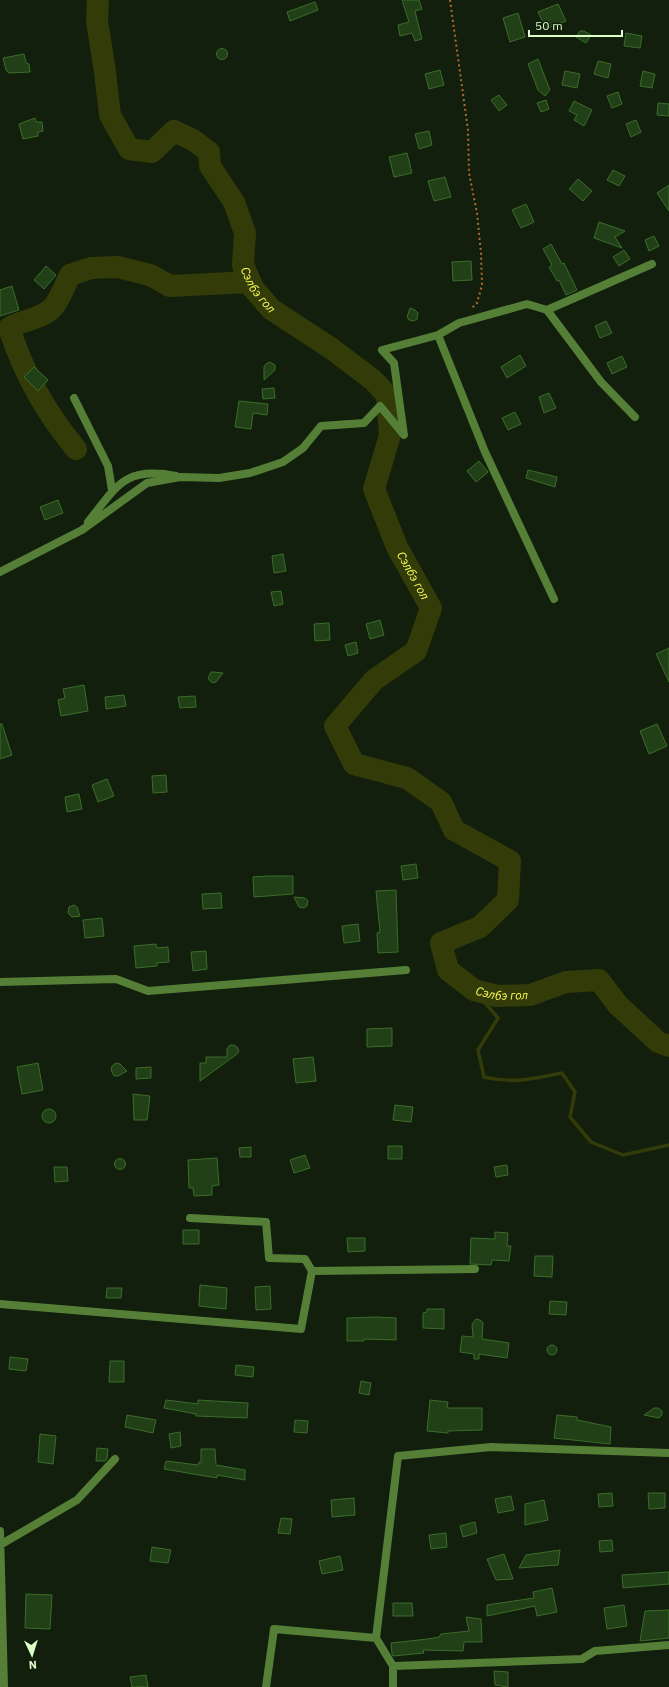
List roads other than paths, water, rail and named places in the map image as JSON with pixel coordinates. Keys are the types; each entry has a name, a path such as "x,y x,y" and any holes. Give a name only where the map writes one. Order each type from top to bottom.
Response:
{"street":[{"path":"547,310 652,264"},
{"path":"82,530 112,490 121,482 140,475 157,472 180,477 219,478 250,473 283,462 303,448 321,426 364,423 380,406 404,434 394,363 382,350 438,335 459,323 527,304 547,310 601,382 635,417"},
{"path":"438,335 486,452 554,599"},
{"path":"74,398 102,453 110,474 112,490"},
{"path":"0,572 82,530 147,483 180,477"},
{"path":"0,982 116,979 148,991 406,970"},
{"path":"0,1304 301,1329 312,1271 305,1259 269,1258 266,1222 190,1218"},
{"path":"312,1271 475,1269"},
{"path":"393,1687 393,1666 376,1638 398,1456 491,1447 669,1453"},
{"path":"0,1545 78,1500 115,1459"},
{"path":"0,1530 4,1687"},
{"path":"266,1687 274,1629 376,1638"},
{"path":"393,1666 582,1658 595,1651 669,1645"}],"waterway":[{"name":"Сэлбэ гол","path":"98,0 97,21 110,115 129,149 152,152 174,131 193,140 209,152 210,166 234,202 245,233 243,265 253,288 271,309 332,349 373,380 387,395 390,435 374,489 397,547 431,608 416,651 374,680 335,726 354,764 407,778 441,802 454,830 510,861 508,900 480,927 441,943 448,970 474,990 497,996 530,995 566,982 599,980 618,1005 658,1042 669,1046"},
{"path":"76,449 45,407 36,392 21,361 9,328 45,314 59,299 70,275 91,268 118,267 150,275 170,286 250,282"},
{"path":"474,990 498,1018 478,1050 484,1077 504,1080 523,1080 562,1073 575,1092 570,1117 591,1142 623,1155 669,1145"}]}
